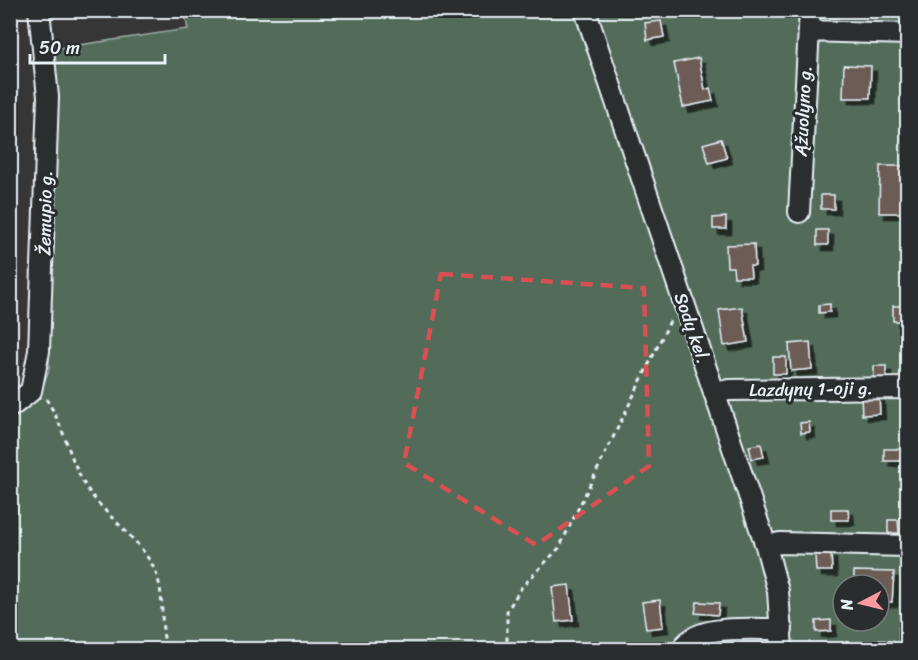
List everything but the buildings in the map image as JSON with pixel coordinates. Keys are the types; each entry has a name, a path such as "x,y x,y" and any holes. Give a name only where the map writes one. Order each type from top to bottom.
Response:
{"street":[{"name":"Žemupio g.","path":"31,391 39,351 48,97 39,10"},
{"name":"Sodų kel.","path":"585,10 766,546 778,591 782,650"},
{"name":"Ąžuolyno g.","path":"799,212 810,10"},
{"path":"808,31 908,34"},
{"name":"Lazdynų 1-oji g.","path":"714,393 729,390 908,388"},
{"path":"12,406 31,391"},
{"path":"766,546 780,543 908,546"},
{"path":"682,650 695,635 712,631 782,629"}],"path":[{"path":"507,650 507,611 521,588 559,548 671,319 684,303"},
{"path":"31,391 45,399 56,414 80,475 91,494 152,563 158,579 166,650"}],"highlighted area":[{"path":"441,274 644,288 649,466 536,545 404,463"}],"green space":[{"path":"184,11 573,11 665,274 593,11 907,11 907,649 11,649 10,411 18,411 31,404 40,391 49,370 52,49 188,29"}]}
